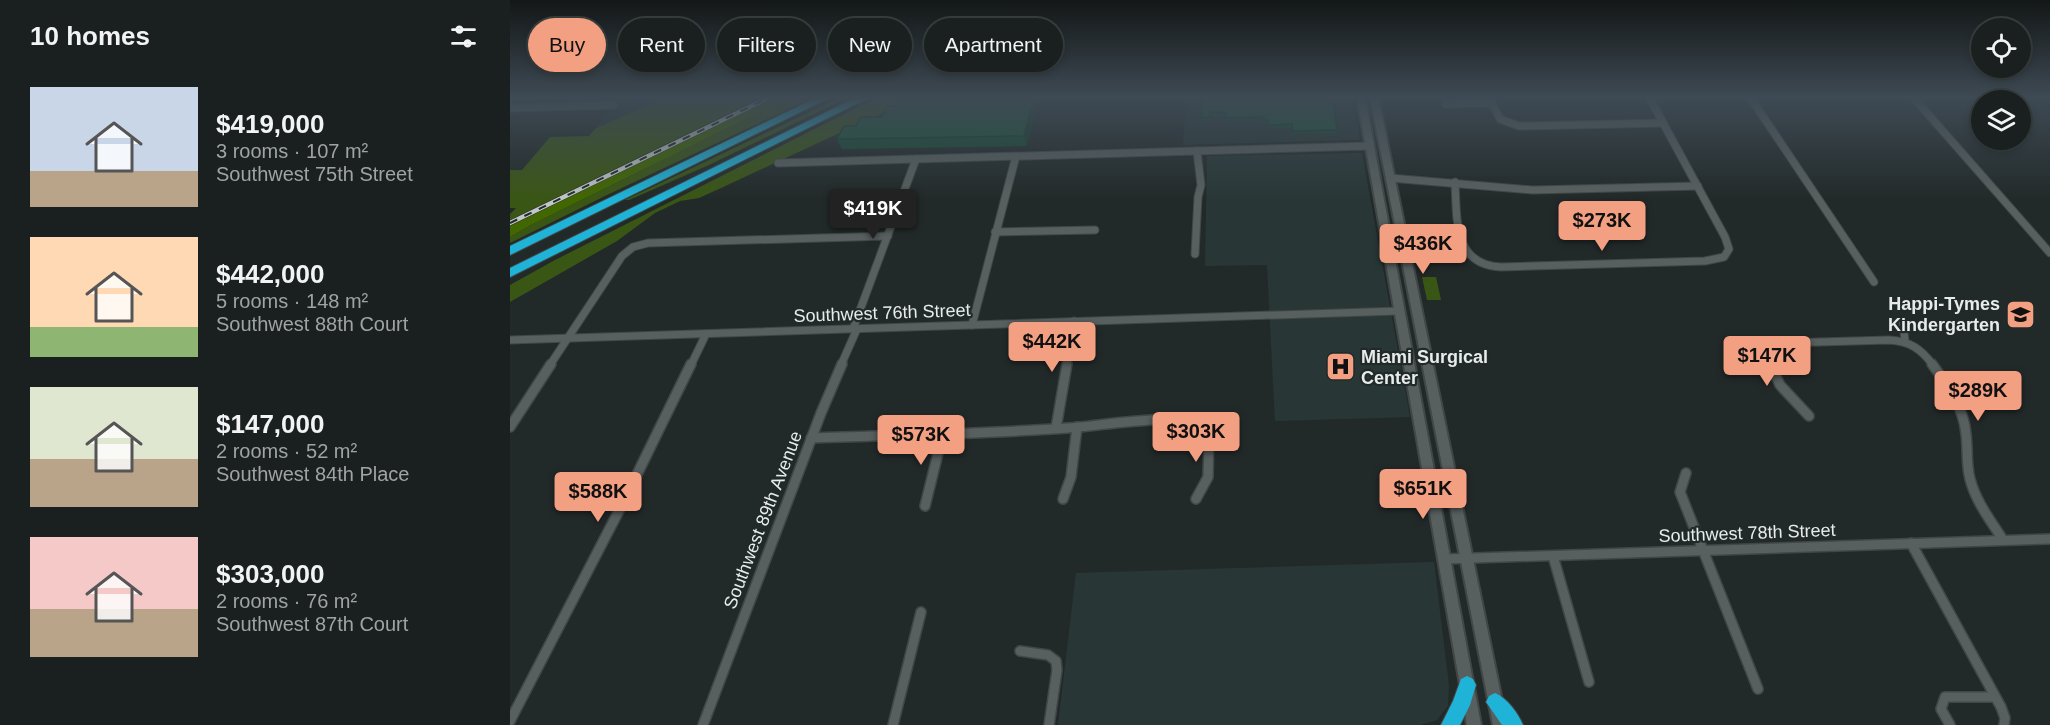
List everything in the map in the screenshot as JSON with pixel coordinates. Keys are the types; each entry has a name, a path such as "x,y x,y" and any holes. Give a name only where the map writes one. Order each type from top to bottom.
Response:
{"highway":[{"path":"510,251 757,131"},
{"path":"510,273 796,131"},
{"path":"510,282 715,175 728,164"},
{"path":"1450,725 1461,705 1467,685"},
{"path":"1495,702 1514,725"}],"main road":[{"path":"1367,131 1474,725"},
{"path":"1381,131 1500,725"},
{"path":"1376,182 1390,178"},
{"path":"1385,234 1403,246"},
{"path":"1398,311 1415,310"},
{"path":"1419,418 1438,418"}],"street":[{"path":"1455,182 1457,210 1467,252 1484,265 1501,267 1705,261 1720,258 1728,253 1725,237 1667,131"},
{"path":"1773,131 1874,282"},
{"path":"1942,131 2050,253"},
{"path":"778,163 1369,146"},
{"path":"1195,254 1198,197 1202,185 1197,151"},
{"path":"972,325 1016,156"},
{"name":"Southwest 89th Avenue","path":"703,725 811,438 855,329 916,159"},
{"path":"1390,178 1533,190 1698,186"},
{"path":"996,232 1095,230"},
{"path":"510,427 622,256 630,248 648,243 888,236"},
{"name":"Southwest 76th Street","path":"510,340 1398,311"},
{"path":"1056,428 1074,321"},
{"path":"1903,323 1905,341"},
{"path":"510,721 624,501 706,334"},
{"path":"1809,416 1795,405 1782,386 1769,362 1767,354 1770,348 1788,343 1905,341 1917,347 1926,356 1961,411 1967,432 1969,478 1980,502 2003,540"},
{"path":"811,438 1199,421 1205,424 1209,433 1209,477 1196,499"},
{"path":"1063,499 1071,477 1077,428"},
{"path":"925,506 943,433"},
{"path":"1686,473 1680,492 1758,689"},
{"name":"Southwest 78th Street","path":"1445,559 2050,539"},
{"path":"1911,543 1995,697 2003,713 2004,725"},
{"path":"1553,556 1589,682"},
{"path":"893,725 921,612"},
{"path":"1020,651 1048,655 1056,661 1057,670 1049,725"},
{"path":"1950,725 1942,713 1942,703 1945,697 1995,697"}],"shaded area":[{"path":"1184,131 1359,131 1360,140 1183,145"},
{"path":"1362,153 1410,417 1275,421 1267,265 1205,266 1207,156"},
{"path":"1434,562 1449,686 1448,706 1437,720 1420,725 1058,725 1076,573"}],"green space":[{"path":"593,131 693,131 510,220 510,214 516,208 510,208 510,170 522,170 550,137 589,136"},
{"path":"706,131 722,131 510,237 510,226"},
{"path":"722,131 743,131 510,243 510,237"},
{"path":"770,131 779,131 709,165 625,200"},
{"path":"811,131 844,131 699,198 680,201 655,213 617,241 510,302 510,285"},
{"path":"1422,277 1436,277 1441,300 1427,300"}],"building":[{"path":"841,131 1025,131 1024,136 837,139"}],"railway":[{"path":"510,223 700,131"}],"place":[{"name":"Happi-Tymes Kindergarten","path":"2021,314"},
{"name":"Miami Surgical Center","path":"1340,367"}]}
